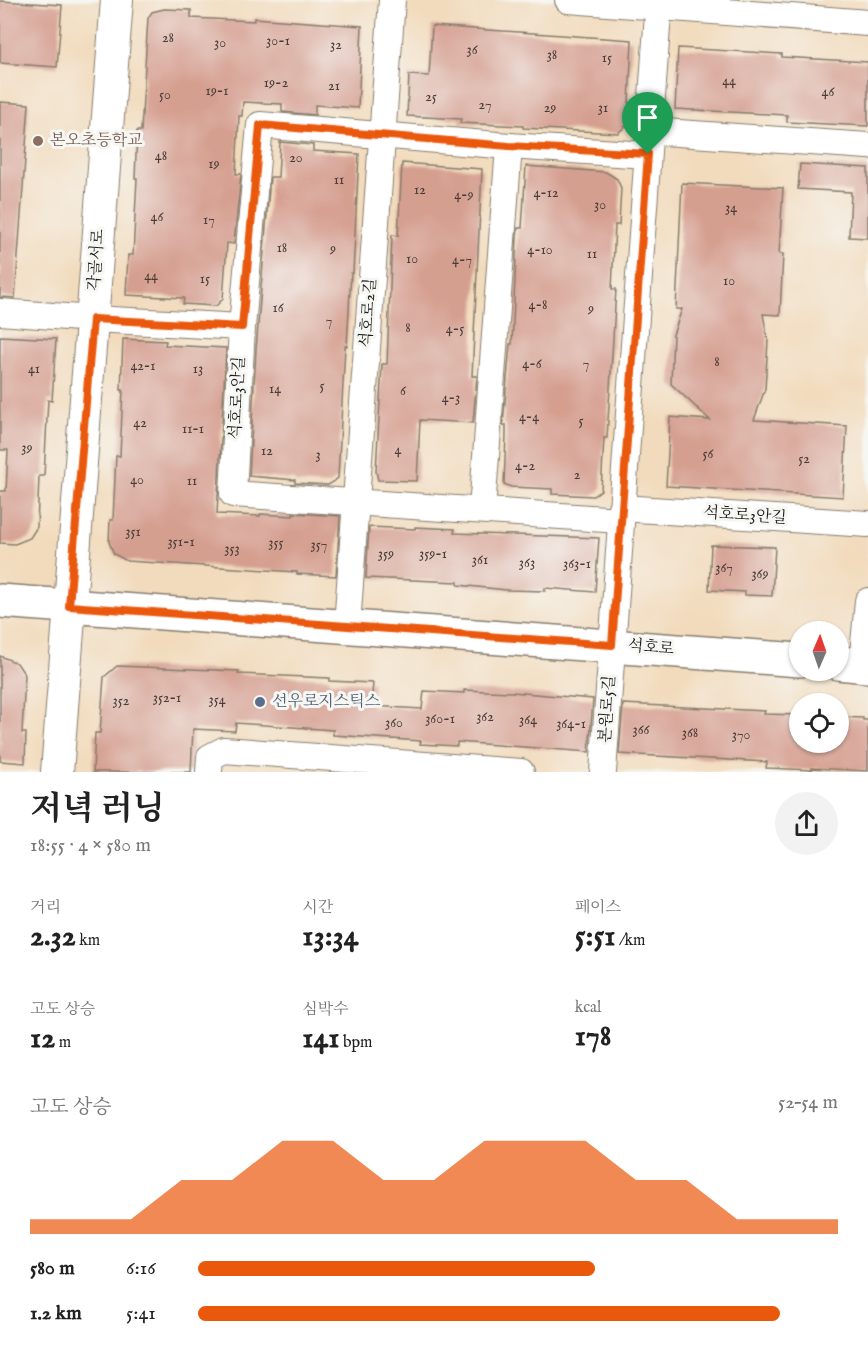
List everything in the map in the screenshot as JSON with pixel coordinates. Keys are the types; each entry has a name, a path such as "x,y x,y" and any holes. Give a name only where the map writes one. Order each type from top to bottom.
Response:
{"main road":[{"name":"석호로","path":"0,601 789,659"}],"street":[{"name":"각골서로","path":"57,772 117,0"},
{"name":"석호로2길","path":"347,626 392,0"},
{"path":"568,0 659,4 868,23"},
{"name":"본원로5길","path":"603,772 659,4"},
{"name":"석호로3안길","path":"868,146 648,143 509,146 260,125 242,327 233,494 482,510 868,524"},
{"path":"482,510 509,146"},
{"path":"0,312 242,327"},
{"path":"856,665 868,601"},
{"path":"208,772 210,757 224,750 521,772"}],"building":[{"path":"0,1 62,5 57,67 0,63"},
{"path":"164,9 191,10 191,18 254,21 254,18 362,26 358,108 315,105 315,115 282,112 282,104 243,102 242,116 239,116 236,174 241,174 234,244 227,243 223,299 216,306 183,304 184,298 126,295 128,255 133,255 137,131 141,131 148,18 152,12"},
{"path":"432,26 632,40 628,124 618,133 460,123 461,119 407,116 409,75 429,76"},
{"path":"678,48 868,62 868,126 787,122 787,115 675,109"},
{"path":"0,102 29,104 15,298 0,297"},
{"path":"280,142 313,145 313,151 359,154 338,478 328,485 249,476 256,350 270,177 278,177"},
{"path":"402,163 482,169 472,376 477,376 473,423 420,420 417,481 378,480 376,471 382,364 387,364 392,235 398,236"},
{"path":"800,164 868,168 868,238 849,237 851,192 798,189"},
{"path":"526,166 606,172 617,179 621,188 619,225 615,225 612,289 616,289 607,438 604,438 601,490 593,496 552,494 552,489 511,487 504,484 506,425 503,425 510,344 512,344 517,237 518,228 522,228"},
{"path":"682,183 783,188 779,254 783,254 780,315 763,314 768,341 765,389 754,420 847,426 843,497 666,486 670,417 710,420 671,384 673,335 682,309 676,309"},
{"path":"0,336 56,339 52,401 48,400 44,476 39,476 37,527 30,538 15,544 0,543 0,491 6,491 8,450 0,450"},
{"path":"123,339 166,341 165,345 226,348 217,514 293,516 293,513 340,516 336,576 127,561 114,554 109,542 110,520 113,520 116,456 120,456"},
{"path":"369,527 415,529 415,527 455,529 454,533 599,538 595,592 545,588 545,591 507,590 458,585 458,582 366,578"},
{"path":"711,545 775,547 772,596 709,590"},
{"path":"0,656 17,663 25,675 22,733 26,733 25,763 0,761"},
{"path":"117,666 239,671 238,674 329,678 329,681 373,683 371,706 422,709 424,691 512,692 593,699 589,752 457,742 457,746 420,744 421,741 333,735 333,730 236,723 235,731 193,729 191,772 93,772 95,733 100,733 104,677"},
{"path":"623,704 765,711 764,714 789,715 789,753 849,753 849,717 868,720 868,771 766,768 767,762 619,754"}],"place":[{"name":"본오초등학교","path":"38,141"},
{"name":"선우로지스틱스","path":"260,702"}],"route":[{"path":"260,125 509,146 648,154 612,645 69,606 93,319 242,327 260,125"}]}
